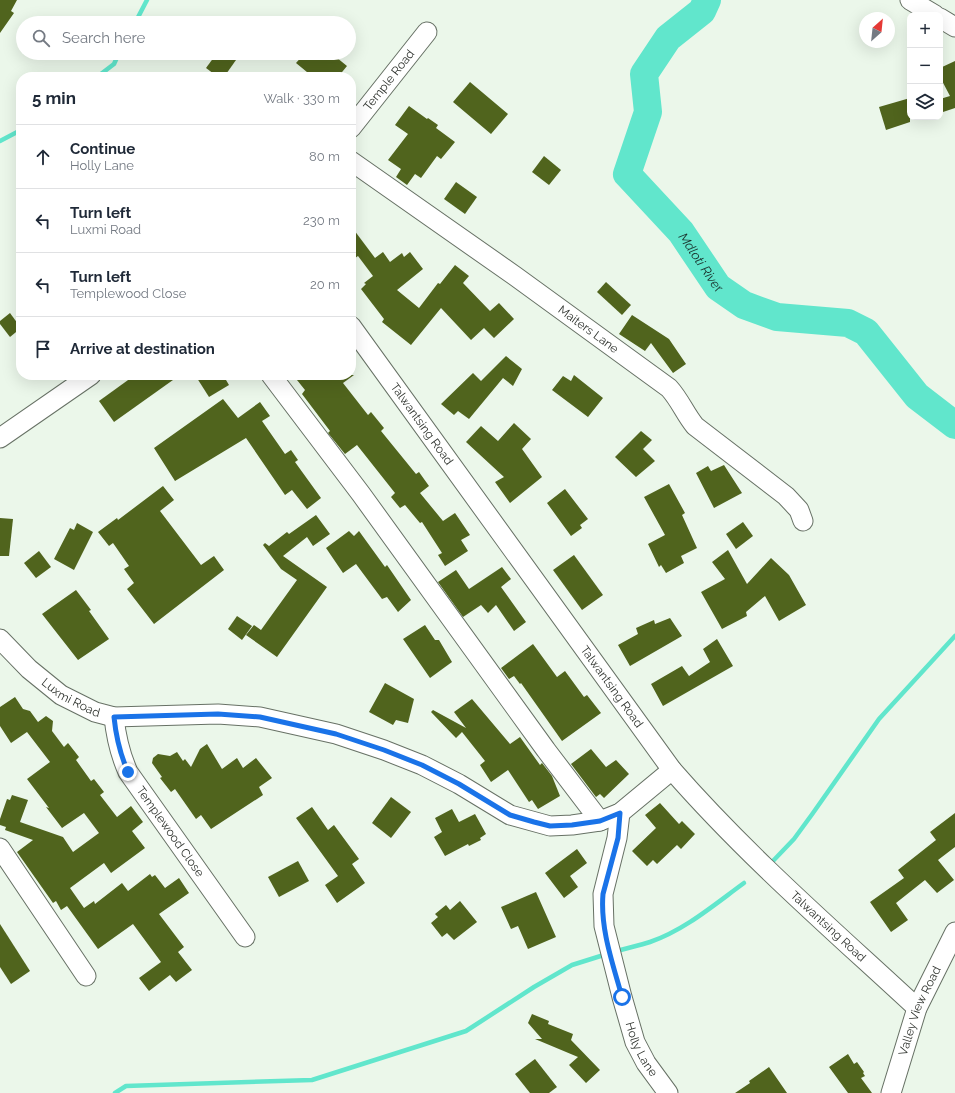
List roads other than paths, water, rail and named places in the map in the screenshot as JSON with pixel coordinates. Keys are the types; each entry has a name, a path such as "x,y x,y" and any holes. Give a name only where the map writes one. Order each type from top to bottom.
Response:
{"street":[{"path":"910,0 930,12"},
{"path":"943,20 955,27"},
{"name":"Temple Road","path":"356,122 427,32"},
{"name":"Maiters Lane","path":"356,165 515,276 669,388 678,398 695,426 786,496 799,510 803,521"},
{"name":"Talwantsing Road","path":"356,333 672,770 700,803 741,845 917,1008"},
{"path":"0,438 85,380"},
{"path":"275,380 361,494 546,750 600,821"},
{"name":"Luxmi Road","path":"0,641 29,669 61,695 95,712 114,717 218,714 260,717 336,734 422,765 459,784 510,815 550,826 600,821 620,813 672,770"},
{"name":"Templewood Close","path":"114,717 115,734 120,754 128,772 245,937"},
{"name":"Holly Lane","path":"620,813 618,838 603,894 604,926 635,1042 646,1063 668,1093"},
{"path":"0,848 86,976"},
{"name":"Valley View Road","path":"891,1093 917,1008 955,932"}],"waterway":[{"path":"139,16 147,0"},
{"name":"Mdloti River","path":"707,0 702,11 668,38 644,74 648,112 627,174 681,232 718,287 744,305 777,317 848,323 866,332 917,396 955,425"},
{"path":"104,72 114,64 116,60"},
{"path":"0,141 16,133"},
{"path":"772,862 794,839 879,719 955,636"},
{"path":"614,952 650,942 675,931 699,916 744,883"},
{"path":"115,1093 126,1086 312,1080 466,1031 534,987 572,965 607,954"}]}
